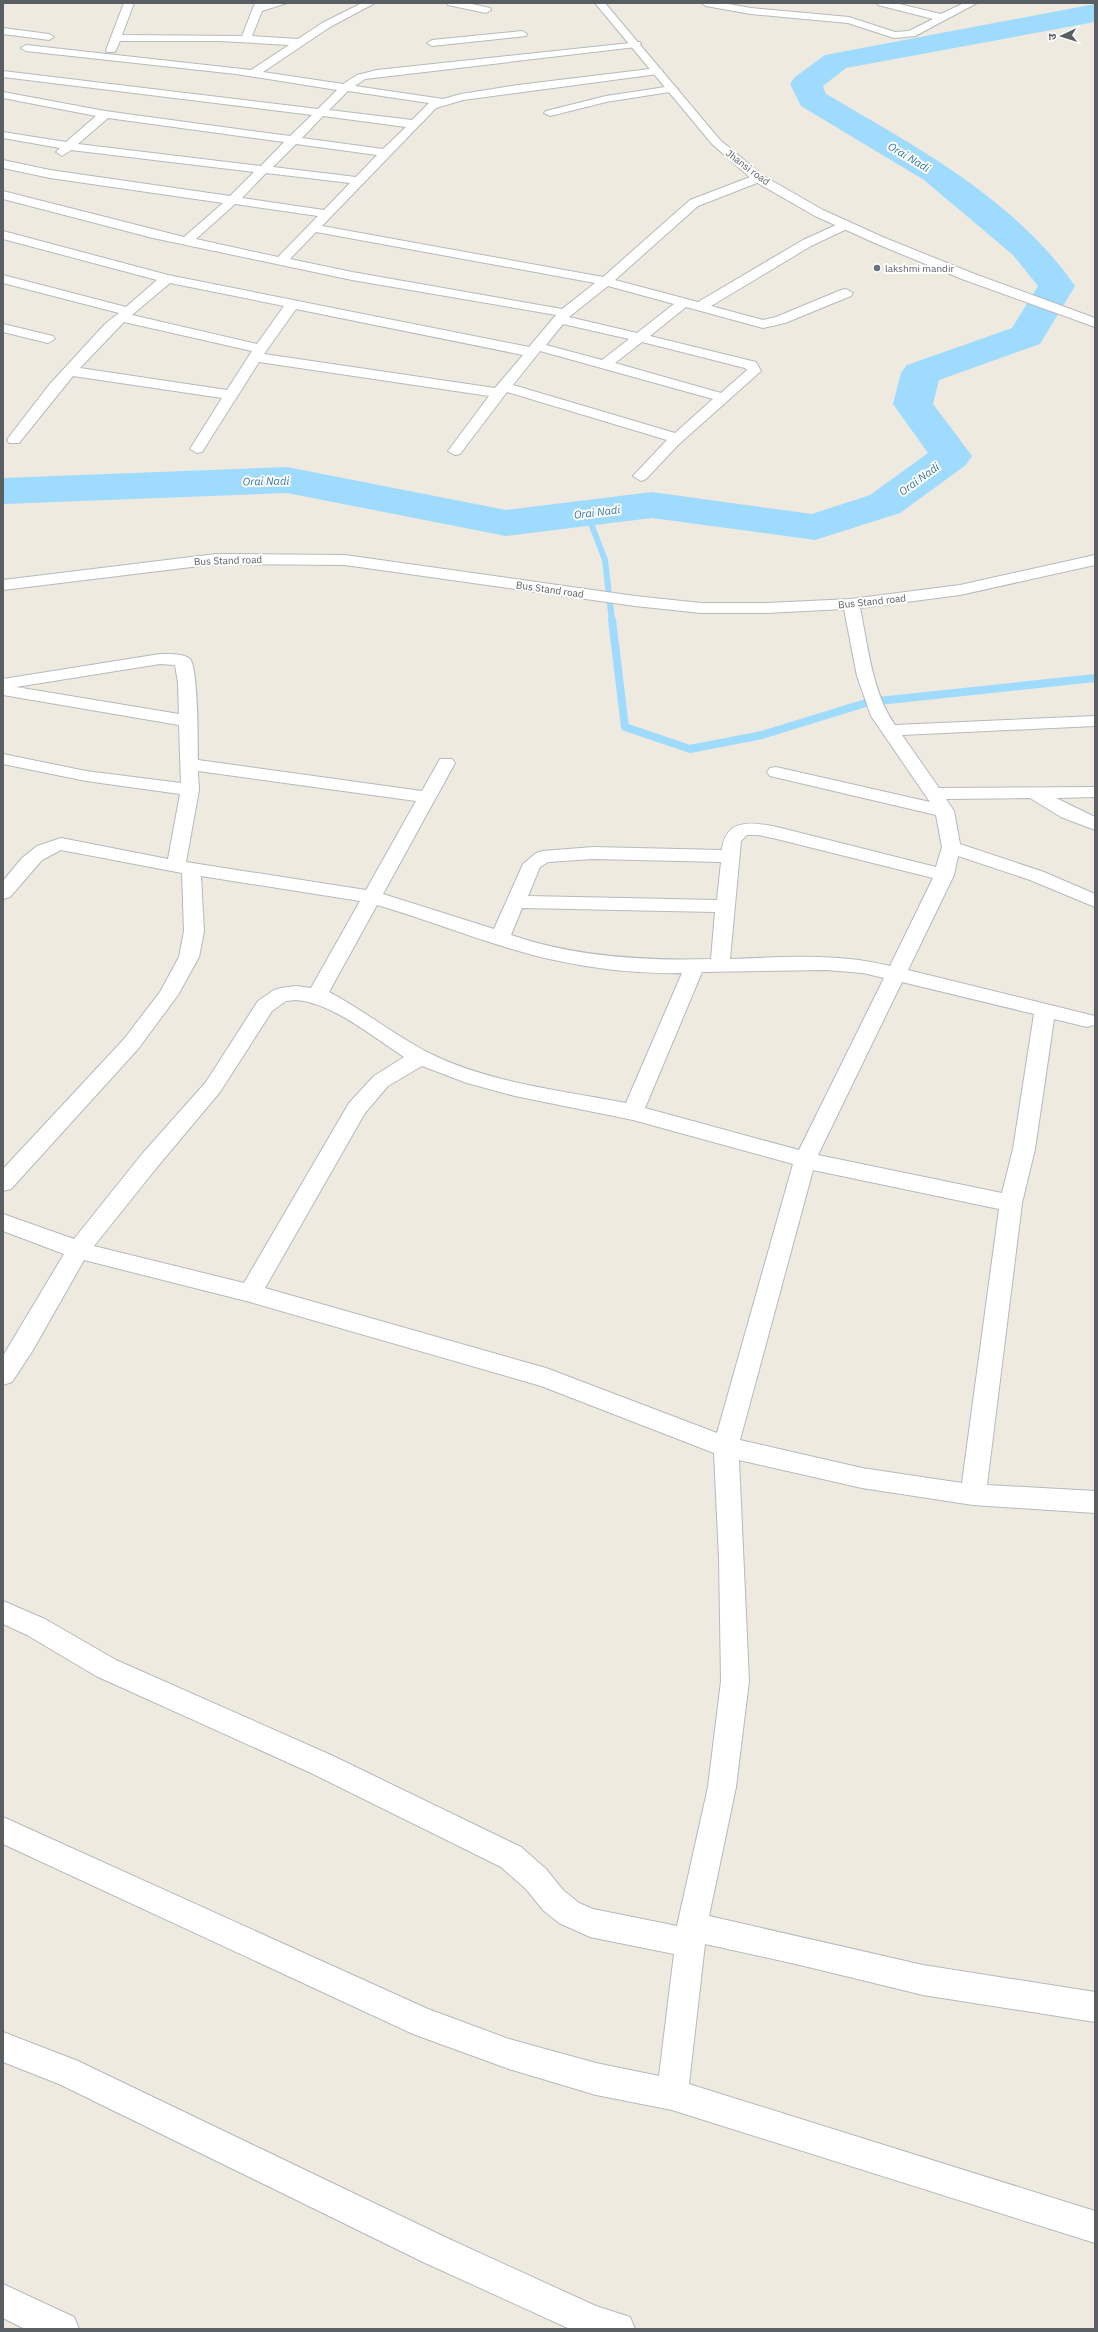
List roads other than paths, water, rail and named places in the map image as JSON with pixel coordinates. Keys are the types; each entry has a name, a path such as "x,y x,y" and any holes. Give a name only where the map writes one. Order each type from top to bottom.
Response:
{"street":[{"path":"97,65 107,57 116,41 129,3"},
{"path":"246,39 259,6 282,3"},
{"path":"254,74 326,25 370,3"},
{"path":"452,3 486,10"},
{"name":"Jhansi road","path":"600,3 636,44 716,142 758,178 819,213 845,225 968,276 1095,323"},
{"path":"706,3 751,10 849,20 894,35 911,34 969,3"},
{"path":"882,3 943,18"},
{"path":"796,15 806,7"},
{"path":"3,31 59,38"},
{"path":"425,34 449,65"},
{"path":"432,43 522,34"},
{"path":"98,43 116,41 246,39 302,42"},
{"path":"187,241 233,200 290,141 347,86 361,77 377,73 636,44"},
{"path":"26,48 347,86 442,102"},
{"path":"281,261 315,228 428,109 442,102 518,88 658,71"},
{"path":"3,74 413,124"},
{"path":"48,104 87,74"},
{"path":"550,113 606,100 672,89"},
{"path":"3,95 105,114 290,141 385,153"},
{"path":"43,176 69,146 105,114"},
{"path":"3,135 69,146 359,181"},
{"path":"3,164 43,176 233,200 328,214"},
{"path":"455,451 501,390 563,316 606,281 694,203 758,178"},
{"path":"16,198 27,190"},
{"path":"3,195 153,234 352,276 563,316 640,337 751,364 754,371 751,376 677,438 641,476"},
{"path":"699,307 807,243 845,225"},
{"path":"315,228 606,281 754,322 770,324 846,293"},
{"path":"3,235 167,279 292,305 534,349 604,365 724,398"},
{"path":"3,279 258,353 501,390 677,438"},
{"path":"14,440 69,371 124,314 167,279"},
{"path":"604,365 684,302"},
{"path":"196,449 258,353 292,305"},
{"path":"6,332 48,339"},
{"path":"69,371 231,395"},
{"name":"Bus Stand road","path":"3,585 216,559 300,558 345,560 566,592 701,608 767,608 851,604 960,590 1095,560"},
{"path":"672,2094 691,1935 722,1787 735,1681 732,1558 726,1447 805,1160 944,875 952,847 945,811 885,723 866,676 851,604"},
{"path":"3,684 160,659 174,659 183,662 189,721 190,764 190,790 184,867 194,931 189,956 168,995 131,1044 3,1184"},
{"path":"3,690 189,721"},
{"path":"885,723 1095,722"},
{"path":"3,759 86,776 190,790"},
{"path":"317,996 446,763"},
{"path":"190,764 428,797"},
{"path":"776,772 945,811"},
{"path":"934,794 1095,792"},
{"path":"1033,793 1068,813 1095,824"},
{"path":"720,964 731,856 735,834 742,829 753,829 944,875"},
{"path":"3,893 38,854 50,845 79,846 184,867 372,898 434,915 556,954 608,962 657,967 720,964 826,963 863,966 897,972 1045,1011 1086,1020"},
{"path":"952,847 1037,876 1095,901"},
{"path":"500,937 532,864 543,857 593,853 731,856"},
{"path":"515,902 726,906"},
{"path":"633,1112 695,965"},
{"path":"3,1376 25,1343 78,1250 150,1160 213,1087 265,1006 281,995 296,993 317,996 342,1008 420,1058 474,1078 515,1089 633,1112 805,1160 1011,1204"},
{"path":"972,1494 1011,1204 1024,1150 1045,1011"},
{"path":"250,1293 357,1108 381,1081 420,1058"},
{"path":"3,1222 78,1250 250,1293 546,1378 726,1447 862,1478 972,1494 1095,1502"},
{"path":"3,1612 36,1627 106,1668 321,1764 511,1857 536,1879 553,1900 569,1914 590,1923 800,1950 923,1980 1016,1996 1095,2007"},
{"path":"3,1830 257,1948 424,2022 509,2054 596,2079 672,2094 1095,2227"},
{"path":"3,2047 67,2072 435,2250 593,2322 618,2329"},
{"path":"3,2301 62,2329"}],"waterway":[{"name":"Orai Nadi","path":"3,491 287,480 506,523 652,505 815,527 885,504 951,456 913,404 921,373 1026,336 1057,286 1026,247 936,173 812,99 806,84 836,61 1095,13"},
{"path":"587,513 605,560 612,621"},
{"path":"612,620 625,727 690,749 762,735 869,702 1095,678"}],"place":[{"name":"lakshmi mandir","path":"877,268"}]}
